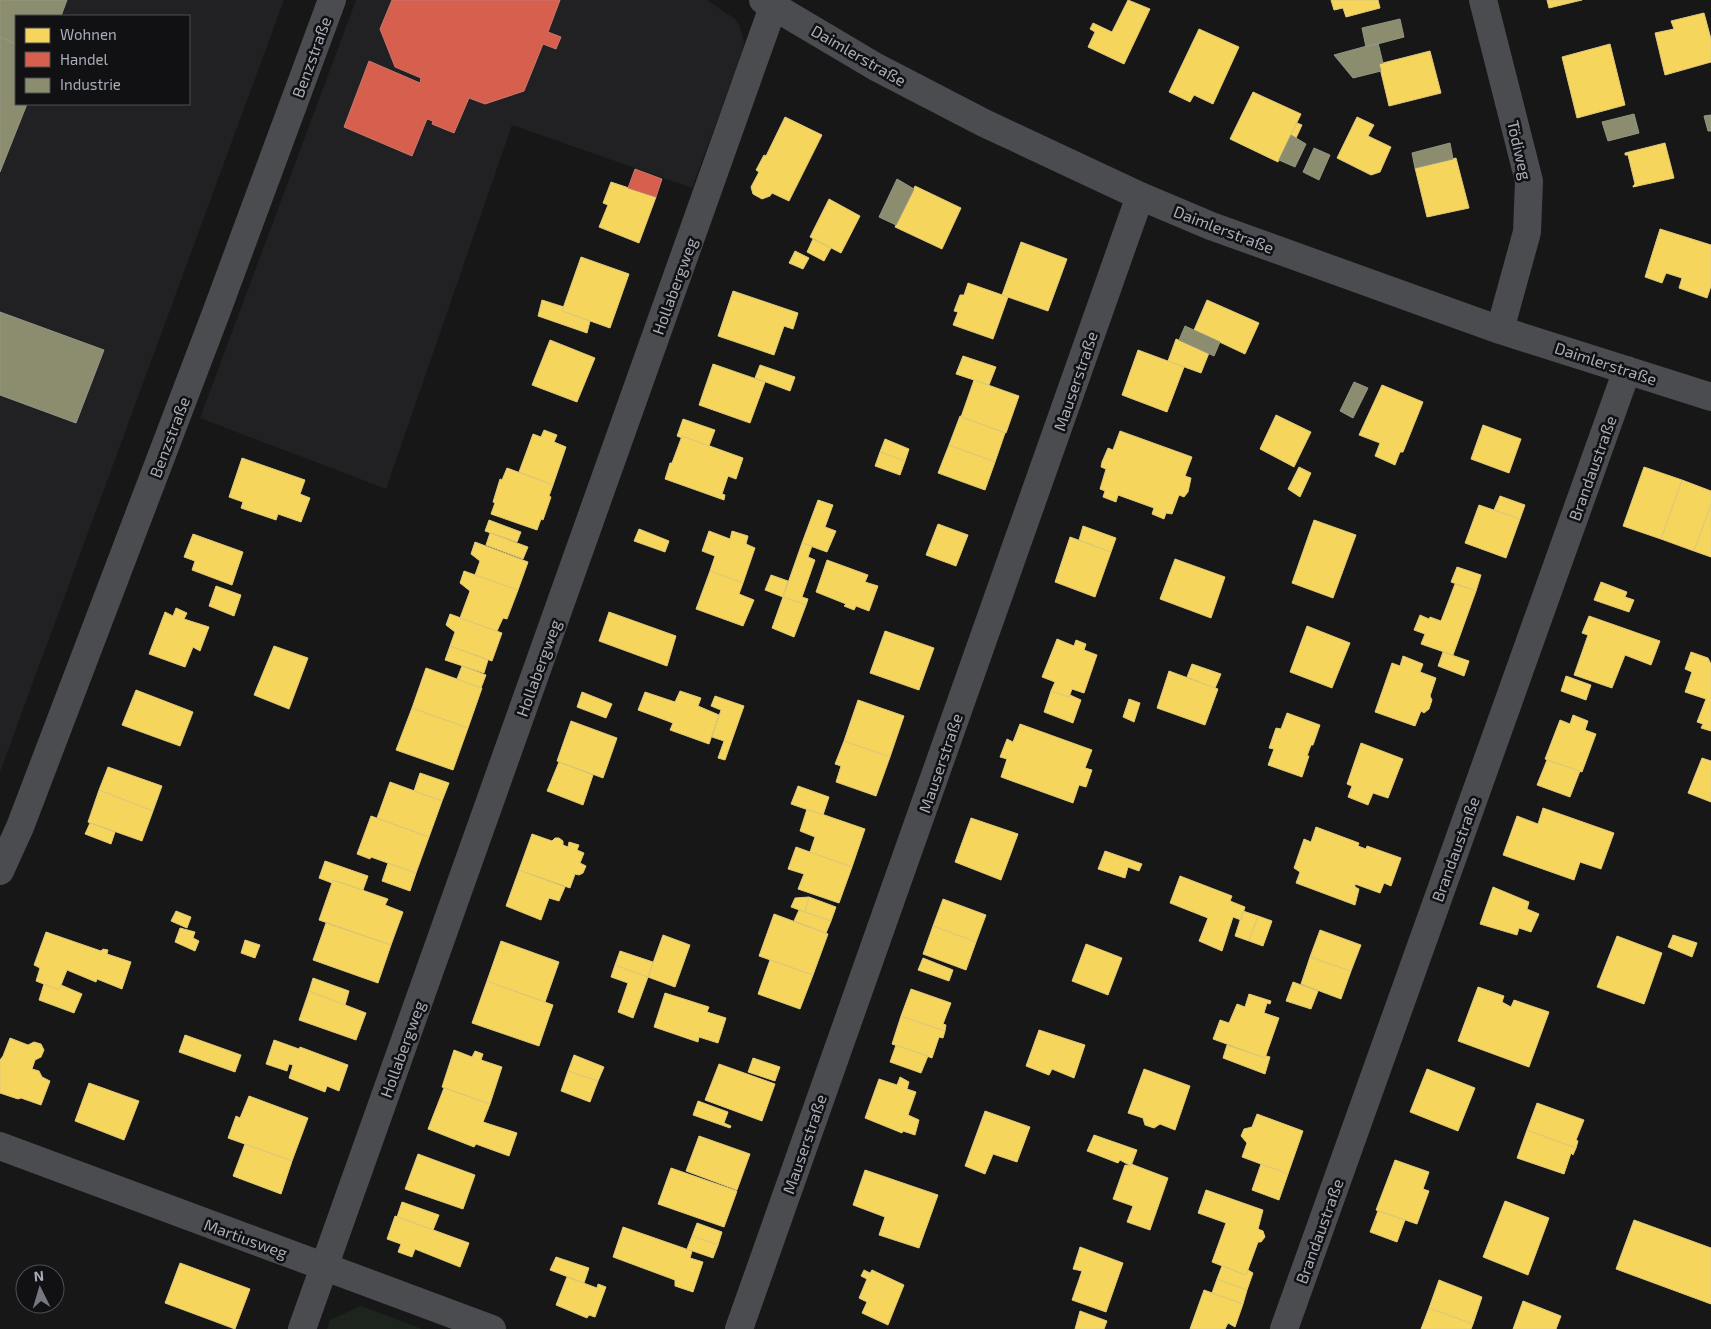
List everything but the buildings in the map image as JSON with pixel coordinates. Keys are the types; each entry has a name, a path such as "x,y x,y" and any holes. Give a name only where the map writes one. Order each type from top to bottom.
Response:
{"street":[{"name":"Benzstraße","path":"0,871 20,827 211,328 332,0"},
{"name":"Tödiweg","path":"1483,0 1529,181 1528,232 1500,330"},
{"name":"Daimlerstraße","path":"768,3 876,67 984,123 1140,196 1211,226 1500,330 1711,397"},
{"name":"Hollabergweg","path":"302,1329 768,3"},
{"name":"Mauserstraße","path":"739,1329 1140,196"},
{"name":"Brandaustraße","path":"1284,1329 1627,370"},
{"name":"Martiusweg","path":"0,1146 492,1329"}],"shaded area":[{"path":"0,0 284,0 0,772"},
{"path":"356,0 707,0 735,19 740,27 744,43 692,188 512,125 386,489 200,418"},
{"path":"361,1306 422,1329 327,1329 330,1320"}]}
